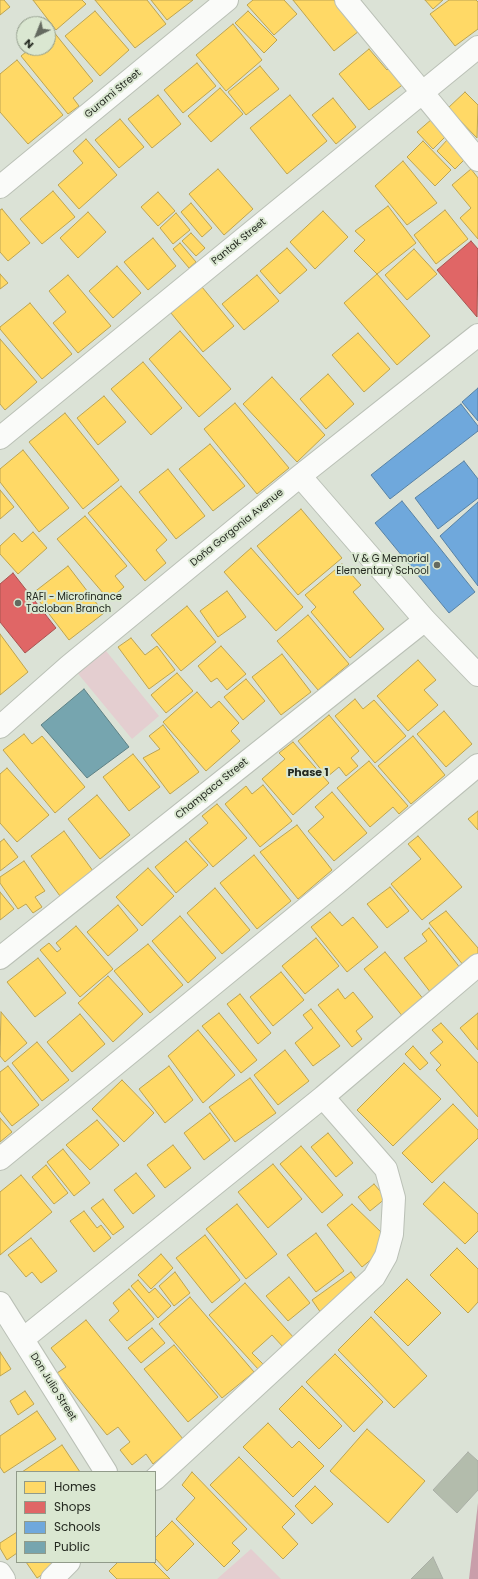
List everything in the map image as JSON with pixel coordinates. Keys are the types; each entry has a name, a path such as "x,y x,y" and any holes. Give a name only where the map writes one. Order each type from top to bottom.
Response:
{"street":[{"name":"Gurami Street","path":"0,187 227,0"},
{"path":"346,0 478,160"},
{"name":"Pantak Street","path":"0,438 478,47"},
{"name":"Doña Gorgonia Avenue","path":"0,727 75,661 300,476 478,335"},
{"path":"300,476 424,620 478,675"},
{"name":"Champaca Street","path":"0,958 424,620"},
{"path":"0,1159 342,879 478,765"},
{"path":"23,1339 323,1097 478,965"},
{"path":"156,1478 374,1276 386,1256 392,1234 394,1198 386,1169 323,1097"},
{"name":"Don Julio Street","path":"0,1303 105,1471"},
{"path":"52,1579 68,1563"},
{"path":"0,1573 4,1579"}],"shaded area":[{"path":"102,646 159,716 132,739 75,670"},
{"path":"478,1503 478,1579 469,1579"},
{"path":"251,1549 281,1579 217,1579"}],"building: Homes":[{"path":"0,0 4,0 10,7 0,15"},
{"path":"33,0 82,0 86,4 56,30 56,16 45,16"},
{"path":"95,0 147,0 166,24 135,48"},
{"path":"151,0 193,0 167,20"},
{"path":"253,0 284,0 297,14 274,35 247,5"},
{"path":"293,0 334,0 359,31 334,51"},
{"path":"425,0 443,0 433,9"},
{"path":"449,0 476,0 478,2 478,29 455,46 430,14"},
{"path":"95,11 129,50 100,76 65,36"},
{"path":"248,11 277,40 264,53 235,23"},
{"path":"233,24 262,60 226,91 196,55"},
{"path":"56,35 93,81 73,98 79,106 68,114 21,56 56,56"},
{"path":"369,49 387,70 390,67 405,83 369,110 339,74"},
{"path":"17,60 63,115 28,144 0,112 0,74"},
{"path":"197,63 216,86 183,113 164,90"},
{"path":"260,66 279,89 246,115 228,92"},
{"path":"220,88 243,114 211,142 188,116"},
{"path":"465,92 478,105 477,138 448,108"},
{"path":"158,95 181,124 152,148 128,119"},
{"path":"290,95 327,141 287,174 250,128"},
{"path":"333,98 356,127 336,144 312,115"},
{"path":"120,119 144,147 119,168 95,140"},
{"path":"432,119 447,135 433,149 417,132"},
{"path":"86,139 117,175 79,209 58,185 83,163 73,151"},
{"path":"448,139 467,157 455,169 437,151"},
{"path":"423,141 451,170 435,186 407,157"},
{"path":"403,161 437,203 407,225 375,186"},
{"path":"218,169 253,209 224,235 189,194"},
{"path":"471,169 478,178 478,239 460,218 471,208 452,185"},
{"path":"53,191 75,217 42,244 20,219"},
{"path":"158,192 175,211 158,226 141,207"},
{"path":"191,203 212,228 202,237 181,212"},
{"path":"388,206 416,243 377,274 354,251 365,240 355,231"},
{"path":"2,209 30,243 8,261 0,252 0,210"},
{"path":"445,210 468,239 436,264 414,235"},
{"path":"323,211 348,237 315,269 290,242"},
{"path":"88,212 106,232 78,258 60,238"},
{"path":"176,213 190,230 173,244 160,228"},
{"path":"191,233 205,248 196,256 182,241"},
{"path":"153,238 176,266 148,290 124,262"},
{"path":"180,243 196,262 189,268 173,249"},
{"path":"287,248 307,270 280,294 260,271"},
{"path":"414,249 437,274 407,300 385,275"},
{"path":"117,266 141,293 113,318 89,291"},
{"path":"0,274 8,283 0,289"},
{"path":"377,274 430,336 397,365 344,303"},
{"path":"68,275 111,326 78,353 53,323 66,312 49,291"},
{"path":"257,275 279,301 244,330 222,304"},
{"path":"202,287 234,326 203,352 171,313"},
{"path":"30,303 72,354 42,379 0,329 0,327"},
{"path":"180,331 231,389 199,417 149,359"},
{"path":"358,333 390,369 364,392 332,355"},
{"path":"0,339 37,382 5,410 0,404"},
{"path":"143,362 182,408 151,435 111,389"},
{"path":"328,374 354,404 326,429 300,399"},
{"path":"272,377 325,435 297,462 243,404"},
{"path":"104,396 126,422 98,445 77,418"},
{"path":"235,403 289,468 257,494 204,429"},
{"path":"65,413 119,480 83,509 29,442"},
{"path":"210,444 245,486 213,511 179,469"},
{"path":"23,450 69,508 39,532 0,482 0,469"},
{"path":"168,469 205,516 176,539 139,492"},
{"path":"121,486 167,540 156,550 166,563 145,581 88,513"},
{"path":"0,490 14,507 0,519"},
{"path":"301,509 342,558 298,595 257,546"},
{"path":"85,516 127,566 115,576 124,587 109,600 57,539"},
{"path":"33,532 47,548 18,574 0,554 0,546 14,533 22,542"},
{"path":"251,548 303,607 276,631 224,572"},
{"path":"342,564 361,585 353,592 384,629 350,658 311,612 316,607 305,595"},
{"path":"68,566 104,613 69,640 33,593"},
{"path":"227,591 246,617 218,637 200,611"},
{"path":"187,606 216,642 181,671 151,635"},
{"path":"308,615 349,664 318,690 277,641"},
{"path":"0,634 28,672 0,695"},
{"path":"131,638 145,655 157,646 175,670 149,689 118,647"},
{"path":"221,646 246,674 227,690 217,678 211,682 198,666"},
{"path":"282,654 311,692 281,715 252,677"},
{"path":"418,660 436,680 424,690 438,705 408,731 377,696"},
{"path":"177,673 193,691 166,713 151,695"},
{"path":"246,679 265,701 243,720 224,697"},
{"path":"197,692 211,708 219,701 239,723 231,731 240,741 206,771 163,722"},
{"path":"355,699 363,709 374,700 406,736 375,763 335,716"},
{"path":"444,711 472,744 446,767 417,734"},
{"path":"329,715 359,751 351,758 358,766 346,776 339,767 327,777 298,741"},
{"path":"163,725 199,772 170,794 143,758 160,749 149,736"},
{"path":"24,734 32,744 42,736 85,787 55,813 3,750"},
{"path":"413,736 445,775 411,804 378,766"},
{"path":"293,742 329,783 293,815 262,779 285,759 279,753"},
{"path":"133,754 160,787 129,811 103,777"},
{"path":"369,761 408,806 399,814 393,807 370,827 337,788"},
{"path":"7,768 49,815 17,842 0,823 0,774"},
{"path":"263,785 292,821 260,847 225,804 246,786 252,794"},
{"path":"332,792 367,833 334,861 308,831 324,817 315,807"},
{"path":"97,795 130,835 100,859 68,819"},
{"path":"217,804 247,838 213,867 189,839 208,823 202,816"},
{"path":"478,811 478,830 468,819"},
{"path":"297,825 332,870 298,899 260,852"},
{"path":"64,831 93,871 60,896 31,856"},
{"path":"418,836 462,887 422,920 391,884 421,859 408,844"},
{"path":"4,839 18,857 0,871 0,842"},
{"path":"186,841 208,865 176,893 155,867"},
{"path":"254,855 291,901 257,929 220,883"},
{"path":"24,861 45,891 35,897 42,907 33,913 26,904 18,909 0,883 0,877"},
{"path":"148,868 174,896 142,926 116,897"},
{"path":"390,887 409,911 387,928 367,904"},
{"path":"215,888 250,930 222,954 187,913"},
{"path":"0,892 14,909 0,920"},
{"path":"118,905 138,930 108,956 87,932"},
{"path":"446,911 478,948 478,954 464,966 429,923"},
{"path":"330,912 342,926 353,917 378,947 347,972 311,927"},
{"path":"180,916 216,958 188,983 152,941"},
{"path":"76,926 113,969 80,997 40,950 49,943 57,952 61,949 56,943"},
{"path":"429,928 461,969 431,993 404,958 427,941 422,934"},
{"path":"316,938 339,966 305,994 282,966"},
{"path":"148,944 183,985 150,1013 114,971"},
{"path":"385,952 425,1001 404,1018 364,969"},
{"path":"38,958 66,993 35,1017 7,982"},
{"path":"281,972 304,1000 273,1026 250,997"},
{"path":"108,976 143,1014 113,1042 78,1003"},
{"path":"338,989 345,999 353,992 373,1017 356,1031 362,1039 352,1047 318,1005"},
{"path":"240,994 271,1033 258,1044 227,1004"},
{"path":"311,1009 340,1046 313,1066 295,1043 313,1028 303,1015"},
{"path":"1,1012 27,1043 5,1062 0,1056"},
{"path":"219,1013 257,1060 241,1073 202,1026"},
{"path":"478,1013 478,1050 460,1028"},
{"path":"80,1014 105,1044 72,1072 47,1042"},
{"path":"441,1023 478,1063 478,1117 436,1070 441,1065 430,1053 443,1042 432,1030"},
{"path":"198,1030 235,1075 203,1103 168,1056"},
{"path":"37,1042 69,1080 42,1101 12,1063"},
{"path":"413,1046 428,1063 420,1070 405,1054"},
{"path":"285,1050 309,1081 278,1105 254,1075"},
{"path":"404,1063 441,1099 393,1146 357,1110"},
{"path":"8,1066 39,1105 12,1126 0,1111 0,1072"},
{"path":"169,1066 193,1100 165,1123 139,1089"},
{"path":"250,1078 276,1113 235,1142 209,1107"},
{"path":"122,1080 154,1113 124,1142 92,1109"},
{"path":"453,1104 478,1130 478,1138 432,1183 402,1153"},
{"path":"210,1113 230,1140 204,1160 184,1133"},
{"path":"0,1118 12,1132 0,1142"},
{"path":"97,1120 119,1145 90,1170 66,1145"},
{"path":"328,1133 353,1163 336,1177 311,1147"},
{"path":"173,1145 191,1168 165,1188 147,1165"},
{"path":"301,1146 343,1195 322,1213 280,1164"},
{"path":"63,1149 90,1183 74,1196 47,1162"},
{"path":"273,1164 302,1199 268,1228 238,1192"},
{"path":"46,1165 68,1193 54,1204 32,1177"},
{"path":"136,1173 155,1196 133,1214 114,1190"},
{"path":"21,1175 52,1212 0,1255 0,1192"},
{"path":"444,1182 478,1214 478,1231 465,1244 423,1204"},
{"path":"374,1184 386,1198 370,1211 358,1197"},
{"path":"103,1199 124,1227 113,1235 91,1208"},
{"path":"237,1204 277,1254 246,1279 206,1229"},
{"path":"352,1204 383,1234 378,1254 362,1267 327,1225"},
{"path":"84,1211 97,1228 101,1225 111,1238 94,1252 70,1221"},
{"path":"316,1233 344,1271 316,1292 287,1255"},
{"path":"205,1235 240,1280 212,1303 176,1258"},
{"path":"31,1238 57,1271 41,1283 32,1272 26,1277 8,1255"},
{"path":"457,1248 478,1269 478,1302 468,1313 430,1275"},
{"path":"161,1254 173,1268 151,1289 138,1275"},
{"path":"175,1272 190,1293 174,1306 159,1286"},
{"path":"351,1272 360,1284 321,1313 312,1300"},
{"path":"289,1277 310,1303 288,1321 266,1296"},
{"path":"407,1279 441,1313 408,1346 374,1312"},
{"path":"138,1280 149,1293 155,1288 171,1306 158,1318 131,1286"},
{"path":"245,1283 294,1338 284,1348 272,1335 252,1353 263,1364 258,1369 209,1315"},
{"path":"129,1289 154,1319 127,1341 109,1320 119,1311 113,1303"},
{"path":"190,1297 254,1372 222,1398 159,1324"},
{"path":"371,1317 427,1376 394,1408 338,1350"},
{"path":"86,1320 183,1439 153,1464 146,1454 132,1465 120,1450 130,1442 118,1427 107,1435 57,1373 66,1367 51,1348"},
{"path":"152,1328 165,1343 141,1363 128,1348"},
{"path":"174,1345 218,1397 188,1422 144,1369"},
{"path":"0,1352 11,1369 0,1376"},
{"path":"335,1354 383,1402 354,1432 306,1382"},
{"path":"302,1386 342,1426 319,1449 279,1409"},
{"path":"25,1391 34,1404 18,1415 10,1401"},
{"path":"37,1411 56,1439 4,1473 0,1467 0,1436"},
{"path":"268,1423 292,1448 299,1441 324,1466 293,1497 243,1447"},
{"path":"367,1429 425,1481 388,1523 330,1471"},
{"path":"62,1445 79,1471 23,1471"},
{"path":"239,1457 295,1514 282,1527 298,1544 283,1559 210,1485"},
{"path":"192,1472 247,1529 232,1543 240,1551 224,1567 176,1519 195,1498 182,1485"},
{"path":"315,1486 333,1504 312,1524 295,1506"},
{"path":"172,1521 194,1544 167,1571 156,1559 156,1537"},
{"path":"16,1533 16,1554 7,1560 0,1548 0,1543"},
{"path":"27,1563 60,1563 37,1578"},
{"path":"117,1563 154,1563 170,1579 117,1579 109,1571"}],"building: Shops":[{"path":"471,241 478,249 477,317 437,270"},
{"name":"RAFI - Microfinance Tacloban Branch","path":"13,573 56,628 25,653 0,622 0,584"}],"building: Schools":[{"path":"478,388 478,421 462,402"},
{"path":"461,404 478,426 478,431 390,499 371,475"},
{"path":"464,461 478,479 478,498 438,529 415,498"},
{"path":"402,501 475,592 449,613 375,523"},
{"path":"478,502 478,586 440,536"}],"building: Public":[{"path":"84,689 129,747 87,778 41,725"}],"building: Other":[{"path":"468,1452 478,1461 478,1490 457,1513 433,1490"},
{"path":"433,1557 443,1579 411,1579"}],"place":[{"name":"V & G Memorial Elementary School","path":"437,565"},
{"name":"RAFI - Microfinance Tacloban Branch","path":"18,603"}],"district":[{"name":"Phase 1","path":"308,773"}]}
